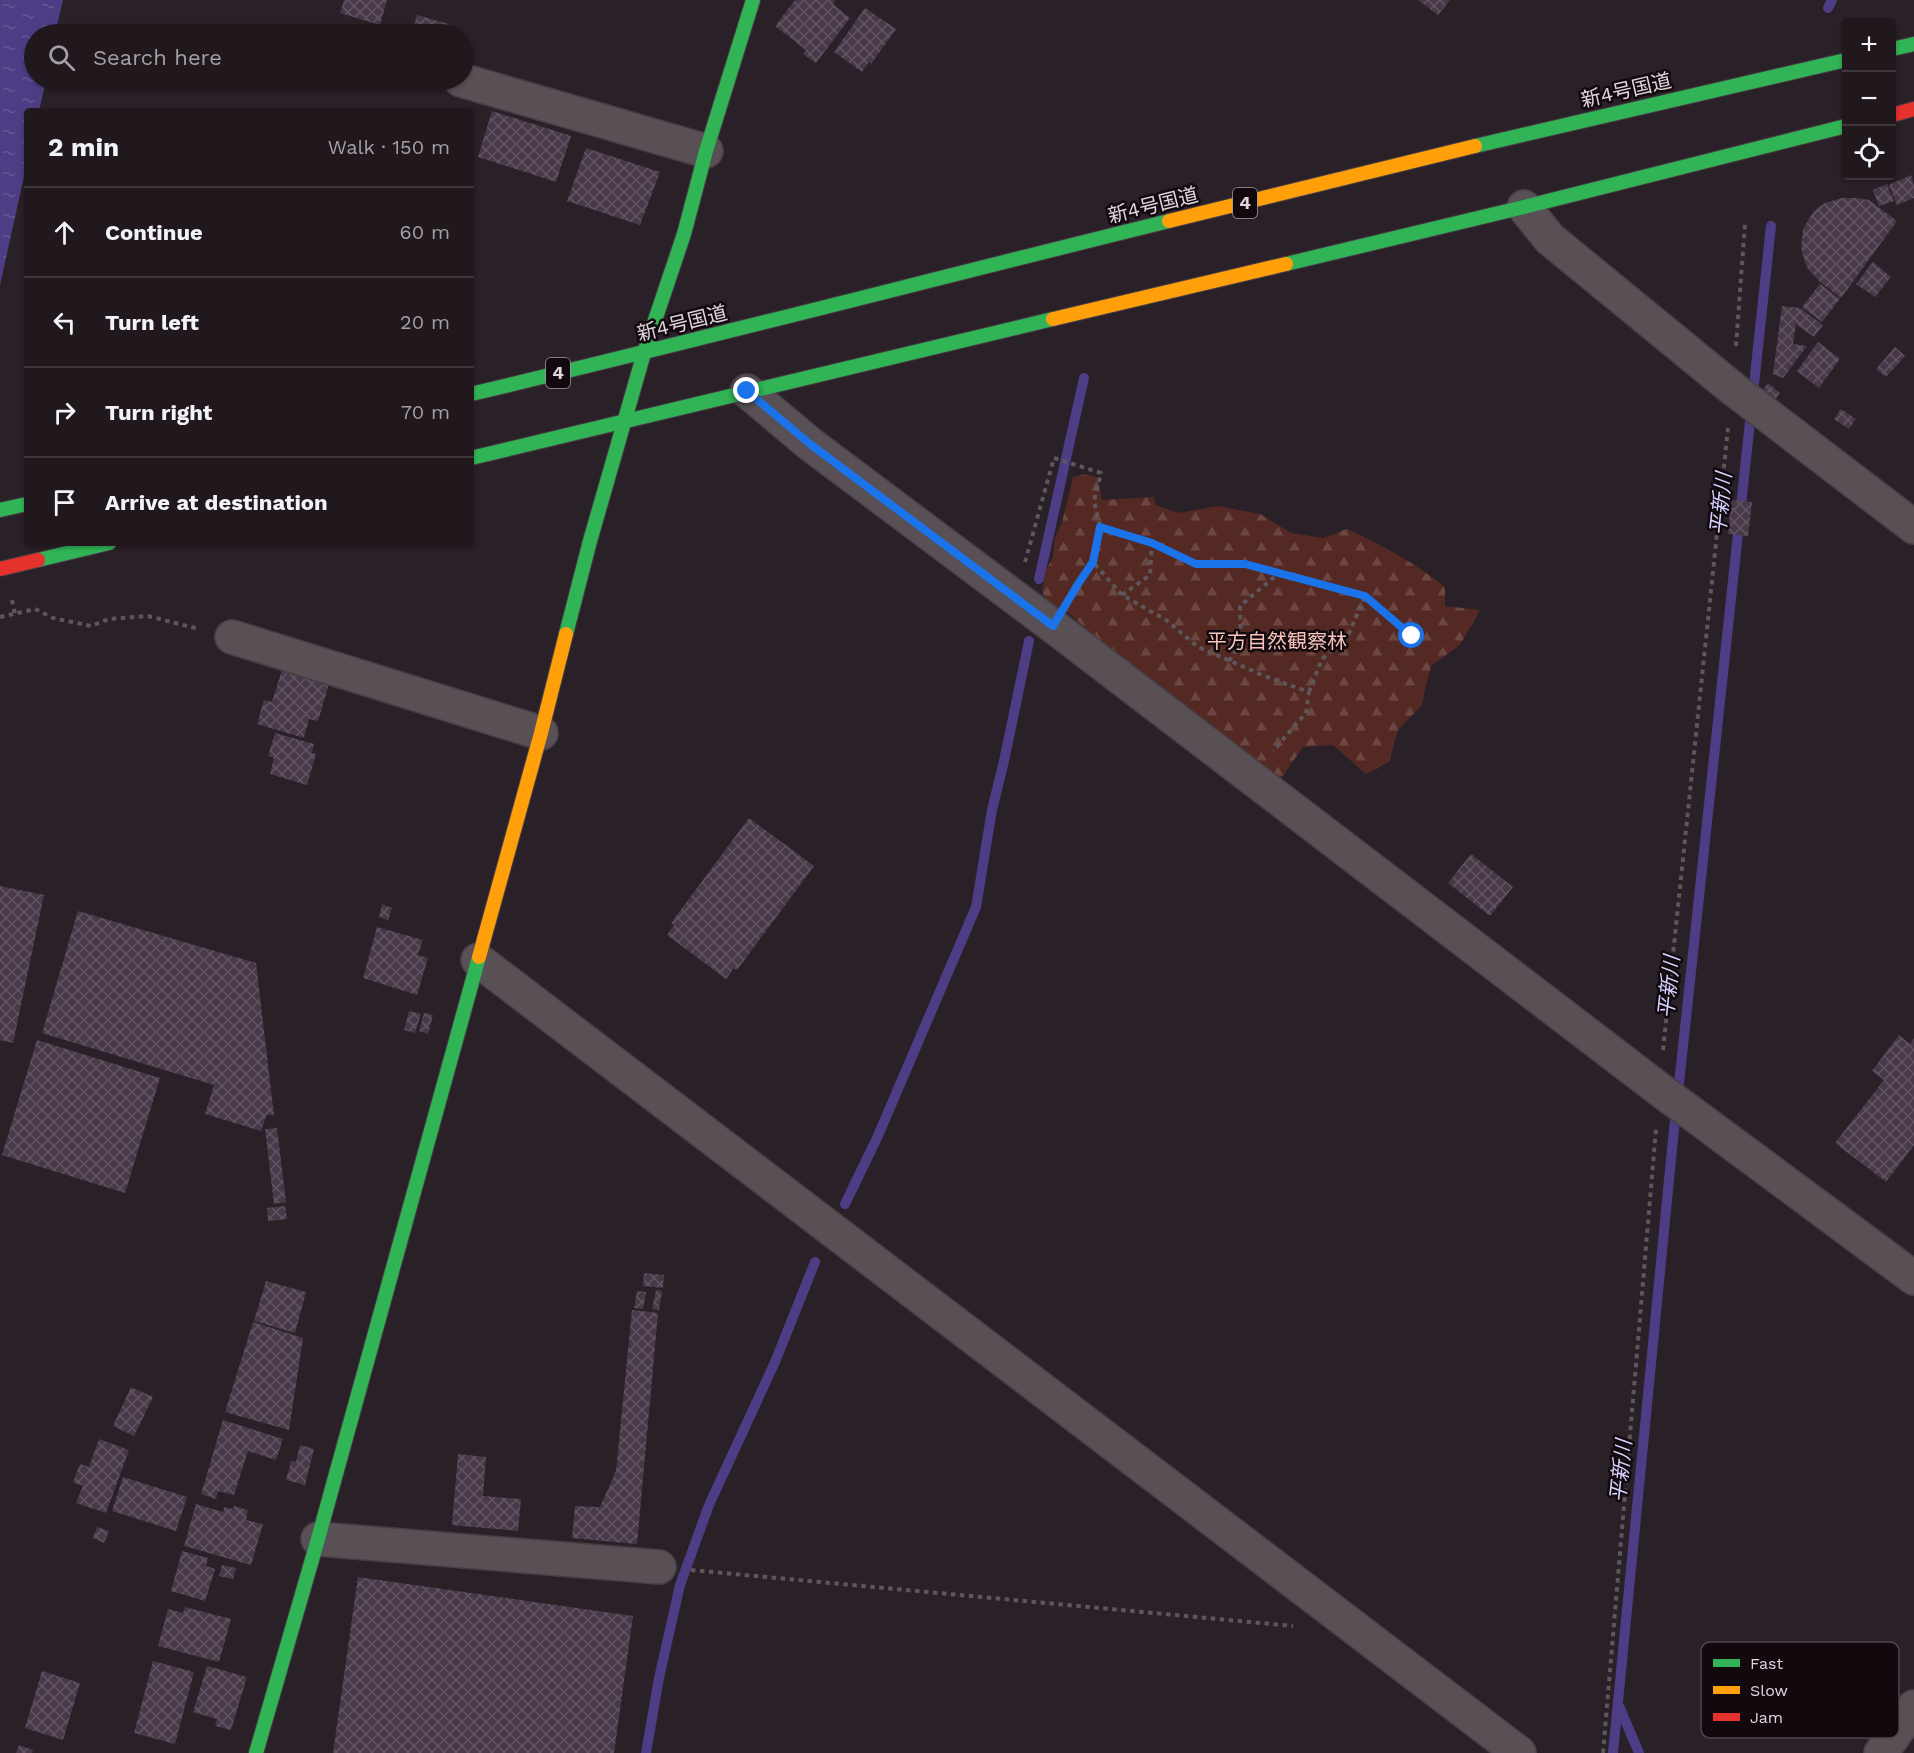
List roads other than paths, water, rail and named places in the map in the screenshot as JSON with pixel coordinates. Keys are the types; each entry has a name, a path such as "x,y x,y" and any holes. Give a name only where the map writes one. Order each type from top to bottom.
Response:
{"main road":[{"path":"256,1753 318,1539 541,733 590,541 644,353 684,234 706,151 753,0"},
{"path":"1896,49 1914,44"},
{"name":"新4号国道","path":"474,393 1518,135 1842,61"},
{"path":"1896,114 1914,109"},
{"path":"474,457 1524,207 1842,127"},
{"path":"0,510 24,505"},
{"path":"0,569 96,546"}],"street":[{"path":"474,84 706,151"},
{"path":"1524,207 1550,239 1732,388 1914,527"},
{"path":"747,391 810,444 1053,626 1676,1101 1914,1278"},
{"path":"232,637 541,733"},
{"path":"478,960 1519,1753"},
{"path":"318,1539 659,1568"},
{"path":"1899,1728 1914,1707"},
{"path":"1881,1753 1892,1738"}],"water":[{"path":"0,0 63,0 57,24 24,24 24,90 44,90 40,108 24,108 24,177 0,285"}],"waterway":[{"name":"平新川","path":"1828,8 1832,0"},
{"name":"平新川","path":"1613,1753 1672,1149 1771,226"},
{"path":"1039,579 1084,378"},
{"path":"845,1204 877,1138 976,907 992,810 1029,641"},
{"path":"646,1753 659,1678 680,1585 709,1505 775,1362 815,1262"},
{"path":"1619,1706 1639,1753"}],"park label":[{"name":"平方自然観察林","path":"1277,641"}]}
